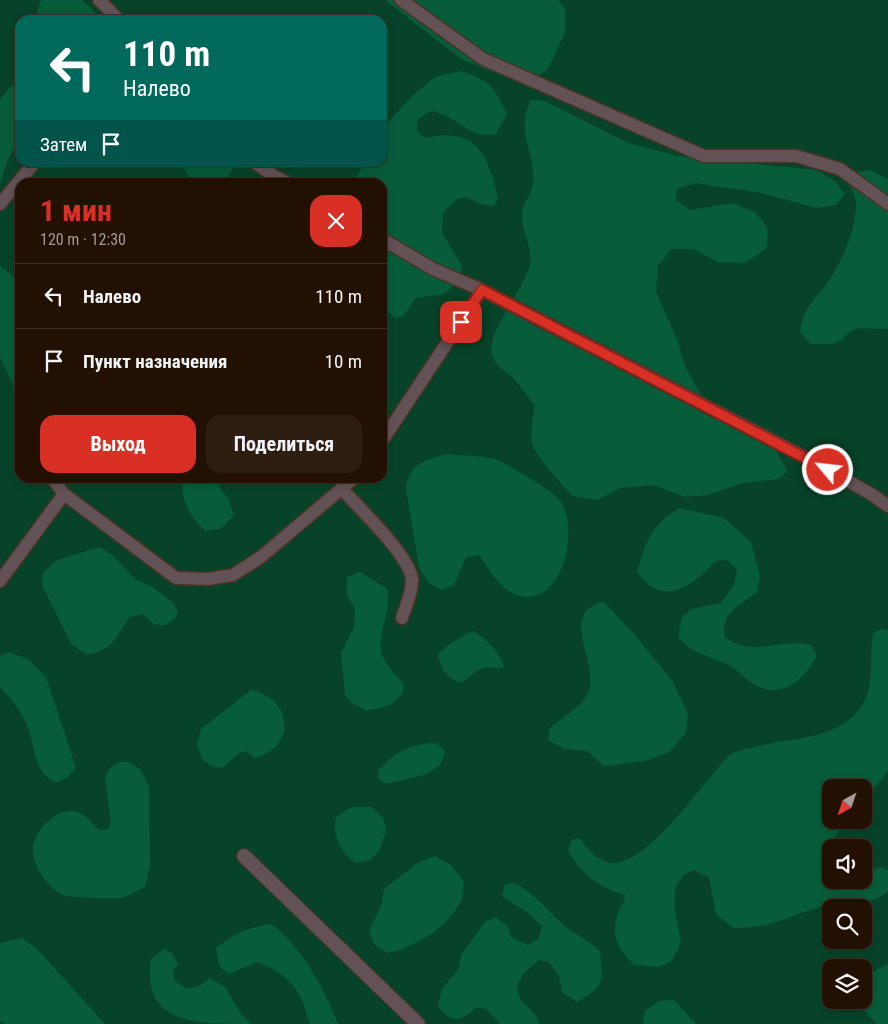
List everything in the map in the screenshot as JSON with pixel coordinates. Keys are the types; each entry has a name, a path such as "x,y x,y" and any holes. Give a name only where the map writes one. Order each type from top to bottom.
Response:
{"street":[{"path":"244,856 418,1024"}],"lane":[{"path":"99,0 114,15"},
{"path":"401,0 483,59 704,156 796,156 840,169 888,204"},
{"path":"22,178 32,167"},
{"path":"259,167 270,178"},
{"path":"0,204 15,186"},
{"path":"387,242 433,269 482,290 814,462 871,494 888,506"},
{"path":"387,432 482,290"},
{"path":"56,483 64,494 176,578 208,579 232,575 261,557 349,483"},
{"path":"342,489 400,554 410,571 410,595 402,618"},
{"path":"0,581 64,494"}],"green space":[{"path":"0,0 888,0 888,1024 0,1024"},
{"path":"41,0 82,0 97,15 36,15"},
{"path":"385,0 558,0 565,8 565,32 548,69 538,76 514,80 461,59"},
{"path":"460,71 485,81 498,96 507,114 496,134 478,134 440,113 430,111 417,120 417,131 425,138 443,135 457,136 468,140 484,157 490,169 498,199 494,206 480,204 466,197 457,199 443,212 442,233 461,264 462,276 445,294 416,298 404,315 396,318 387,311 387,178 356,178 362,167 387,167 387,126 389,122 412,96 435,77"},
{"path":"15,82 15,148 8,159 0,184 0,99"},
{"path":"531,100 545,101 628,143 678,156 816,170 834,180 845,194 836,205 817,208 761,193 694,183 677,189 676,200 690,210 733,203 756,213 767,227 767,248 745,263 718,262 693,249 671,249 658,266 656,292 678,342 686,369 702,396 753,432 777,452 787,471 779,479 742,483 708,495 685,497 654,485 620,488 597,500 572,496 538,455 531,437 535,406 514,379 496,363 492,355 495,334 522,285 531,258 522,213 533,181 533,170 525,132 525,122"},
{"path":"184,167 232,167 227,178 191,178"},
{"path":"870,170 888,179 888,329 859,328 850,331 842,340 832,344 811,344 800,332 804,315 830,279 849,242 856,212 856,202 849,183 858,172"},
{"path":"0,266 15,278 15,388 0,357"},
{"path":"446,454 495,459 527,476 557,497 565,509 568,526 568,544 564,563 556,579 545,591 531,597 514,594 503,587 494,577 479,555 466,557 454,585 442,590 429,583 419,568 406,488 414,468 431,458"},
{"path":"182,483 216,483 228,499 234,516 220,529 205,531 190,513 183,494"},
{"path":"680,508 724,518 751,542 760,576 757,592 728,616 724,629 725,637 746,646 757,647 789,643 811,645 817,656 807,671 794,684 778,690 759,687 727,664 695,651 678,637 682,617 692,609 721,603 734,585 737,569 727,560 716,561 697,579 677,590 667,592 647,583 637,571 647,542 662,520"},
{"path":"100,547 112,555 136,580 151,586 172,602 178,612 175,619 164,626 154,624 143,614 130,617 109,646 96,653 87,655 71,644 42,585 43,573 57,560"},
{"path":"360,572 387,589 387,606 381,640 382,655 392,671 404,684 403,693 390,705 367,711 352,703 345,695 341,653 354,628 355,608 347,596 347,577"},
{"path":"604,602 635,635 673,682 688,714 686,733 669,752 645,761 604,766 587,751 564,749 548,740 550,728 575,709 587,695 590,683 590,670 581,628 583,617 590,608"},
{"path":"881,629 888,630 888,771 872,791 872,779 822,779 822,829 840,829 835,839 822,839 822,889 872,889 872,870 880,867 888,870 888,891 872,900 822,899 822,906 775,922 761,926 733,928 716,914 709,878 694,870 683,875 675,889 675,911 681,943 671,962 658,967 634,965 620,947 615,936 616,921 625,895 599,884 585,873 568,851 572,840 580,838 593,854 607,862 612,863 625,860 639,853 654,841 732,754 740,750 817,735 841,725 860,709 866,699 871,678 873,633"},
{"path":"473,631 492,646 504,667 481,669 462,683 452,679 445,673 438,654 464,635"},
{"path":"8,652 28,659 46,677 76,768 67,778 55,783 38,765 27,725 15,704 0,687 0,656"},
{"path":"251,690 265,695 275,702 282,712 283,734 278,744 269,752 255,758 246,751 238,754 222,768 211,766 202,759 197,744 201,729"},
{"path":"436,743 445,751 440,765 425,775 390,783 384,783 379,779 378,771 397,754 411,747"},
{"path":"119,762 128,762 140,769 149,786 150,864 145,886 125,897 115,899 66,896 54,889 38,869 33,855 35,840 44,825 58,814 66,811 82,814 99,830 108,829 111,823 105,777 110,768"},
{"path":"351,807 371,807 383,818 386,830 380,850 370,860 356,863 350,859 338,843 335,831 336,817"},
{"path":"435,856 451,865 463,880 461,901 446,921 429,936 409,946 388,953 375,945 369,931 381,906 384,889 416,864"},
{"path":"514,883 533,895 559,921 600,951 602,970 600,982 593,992 577,1002 562,992 559,976 549,962 539,960 524,973 517,985 520,999 537,1017 539,1024 500,1024 486,1009 477,1007 466,1016 457,1019 452,1018 438,1007 442,989 459,968 461,955 485,922 496,917 508,927 511,937 528,945 539,938 542,926 528,913 502,896 505,885"},
{"path":"271,924 292,944 311,969 338,1024 310,1024 298,993 286,978 268,967 257,962 229,974 220,967 216,949 228,939 241,932"},
{"path":"22,938 38,950 105,1024 6,1024 0,1021 0,943"},
{"path":"164,949 172,953 178,964 173,971 175,981 187,989 199,986 210,978 225,987 241,1014 251,1024 192,1021 176,1016 163,1008 155,997 150,980 151,959"},
{"path":"888,964 888,1024 876,1024 864,1009 872,1009 872,972"},
{"path":"674,1000 696,1024 643,1024 645,1011 659,1001"}],"route":[{"path":"461,322 482,290 828,470"}]}
